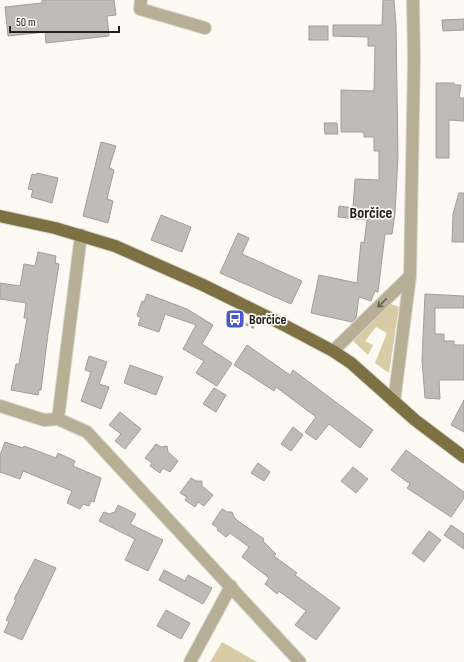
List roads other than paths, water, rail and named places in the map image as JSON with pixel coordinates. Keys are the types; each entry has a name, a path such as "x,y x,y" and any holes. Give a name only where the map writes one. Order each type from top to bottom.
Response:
{"main road":[{"path":"0,216 81,235 115,246 151,261 282,324 333,351 367,376 394,402 464,457"}],"street":[{"path":"141,0 140,9 205,28"},
{"path":"394,402 410,276 414,68 413,0"},
{"path":"58,419 81,235"},
{"path":"333,351 410,276"},
{"path":"0,406 44,420 58,419 87,432 300,662"},
{"path":"190,662 231,586"}],"place":[{"name":"Borčice","path":"235,319"}],"district":[{"name":"Borčice","path":"371,213"}]}
